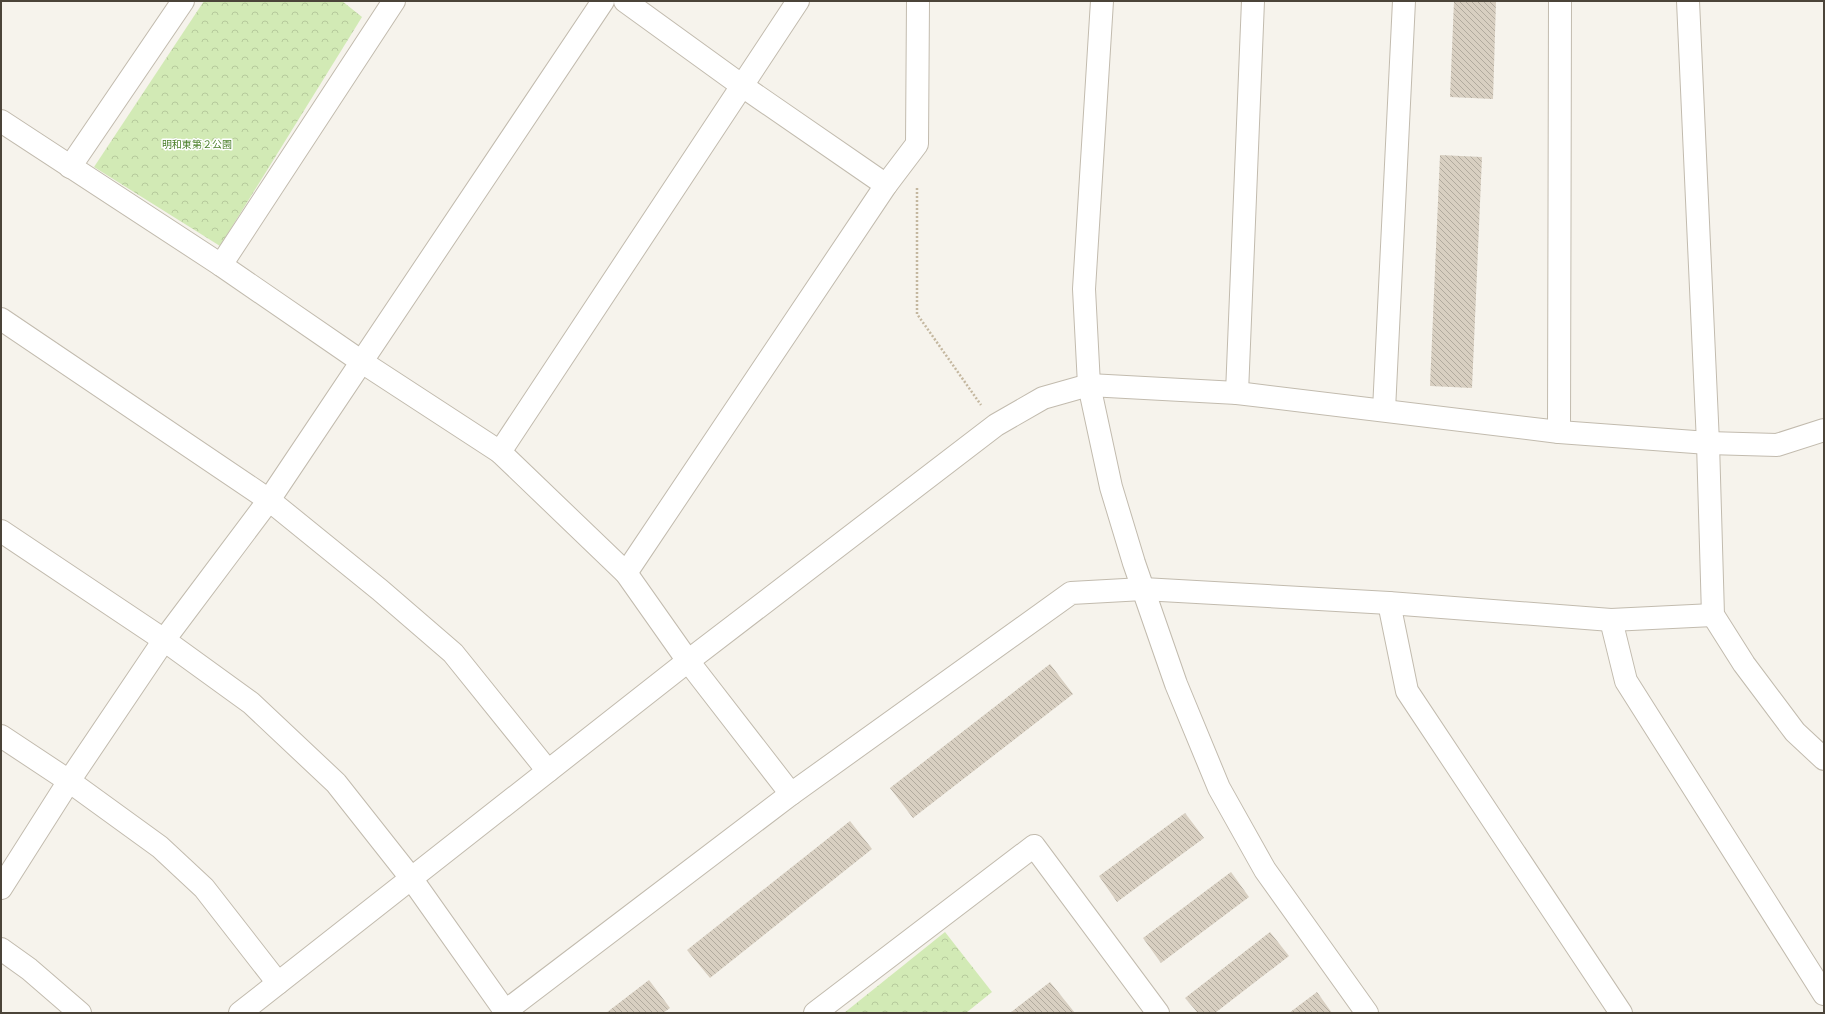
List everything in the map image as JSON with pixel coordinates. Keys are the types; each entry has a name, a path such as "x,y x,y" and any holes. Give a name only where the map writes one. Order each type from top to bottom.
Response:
{"street":[{"path":"70,167 183,1"},
{"path":"221,264 394,1"},
{"path":"1,888 68,781 164,640 269,500 603,1"},
{"path":"625,1 741,85 886,185"},
{"path":"500,452 741,85 798,1"},
{"path":"626,573 886,185 917,144 918,1"},
{"path":"1102,1 1084,290 1089,385 1111,487 1143,589 1176,684 1219,788 1265,870 1367,1013"},
{"path":"1237,393 1253,1"},
{"path":"1384,410 1404,1"},
{"path":"1559,432 1560,1"},
{"path":"1688,1 1708,443 1713,614 1744,664 1795,732 1824,759"},
{"path":"1,121 221,264 362,362 500,452 626,573 688,661 790,794"},
{"path":"1,319 269,500 453,653 548,771"},
{"path":"240,1013 688,661 996,425 1043,398 1089,385 1237,393 1559,432 1708,443 1777,445 1824,430"},
{"path":"1,531 164,640 252,703 336,784 411,878 504,1012 790,794 1071,593 1143,589 1390,603 1610,620 1713,614"},
{"path":"1390,603 1407,691 1621,1013"},
{"path":"1610,620 1626,681 1824,994"},
{"path":"1,736 68,781 160,847 204,888 278,983"},
{"path":"814,1013 1034,846 1158,1013"},
{"path":"1,949 29,969 80,1013"}],"path":[{"path":"917,182 917,314 996,425"}],"green space":[{"name":"明和東第２公園","path":"204,1 342,1 362,17 220,246 94,167"},
{"path":"945,932 992,992 966,1013 844,1013"}],"building":[{"path":"1454,1 1496,1 1493,99 1450,97"},
{"path":"1440,155 1482,157 1472,388 1430,386"},
{"path":"1050,664 1073,694 913,818 890,788"},
{"path":"1185,813 1204,838 1117,902 1099,876"},
{"path":"850,821 872,849 710,978 687,950"},
{"path":"1231,872 1249,897 1161,963 1143,938"},
{"path":"1270,932 1289,956 1215,1013 1198,1013 1185,998"},
{"path":"649,980 670,1008 663,1013 606,1013"},
{"path":"1050,982 1075,1013 1010,1013"},
{"path":"1317,992 1332,1013 1289,1013"}]}
